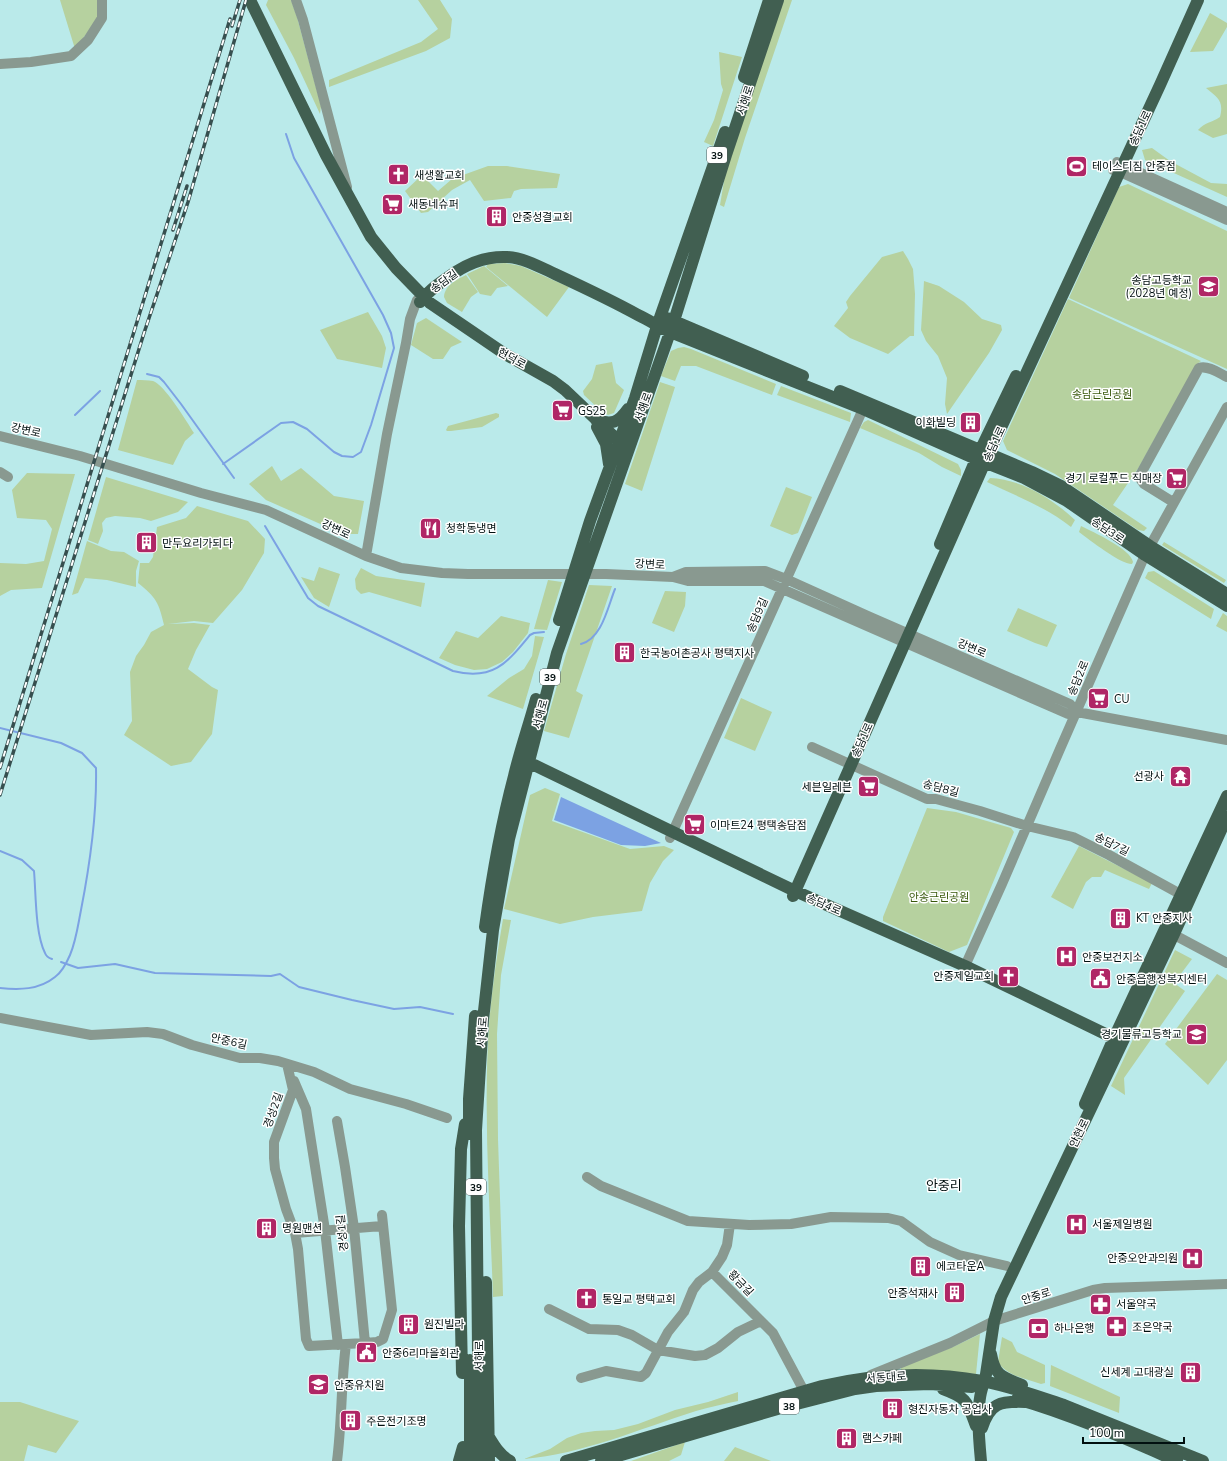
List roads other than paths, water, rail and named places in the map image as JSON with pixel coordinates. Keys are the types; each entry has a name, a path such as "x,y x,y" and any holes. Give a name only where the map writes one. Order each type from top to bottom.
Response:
{"main road":[{"name":"현덕로","path":"250,0 326,155 371,237 420,299 508,360 550,386 596,423"},
{"name":"서해로","path":"470,1461 479,1082 483,1020 493,930 509,839 556,653 622,448 658,321 729,123 769,0"},
{"name":"서해로","path":"479,1461 468,1099 484,933 492,878 504,819 514,775 550,650 590,521 609,470 622,448 672,327 726,155 778,0"},
{"name":"송담1로","path":"1118,167 1191,0"},
{"name":"송담1로","path":"790,892 849,764 983,457 1118,167 1198,0"},
{"path":"420,299 447,272 463,263 485,256 498,254 525,258 545,265 648,312 658,321 983,457"},
{"name":"송담길","path":"420,299 443,281 471,263 496,257 507,257 524,261 603,296 645,318 658,321"},
{"path":"442,312 437,298 437,292 443,281"},
{"name":"현덕로","path":"420,299 505,354 547,377 565,390 622,448"},
{"path":"672,327 864,400 983,457"},
{"path":"609,470 609,459 606,444 596,423 610,423 617,421 623,416 635,398"},
{"name":"송담3로","path":"983,457 1032,472 1061,486 1227,606"},
{"name":"송담3로","path":"1148,550 1227,594"},
{"name":"송담4로","path":"527,765 790,892 1117,1043"},
{"name":"안현로","path":"1169,932 1182,895 1227,798"},
{"name":"안현로","path":"981,1461 979,1437 981,1383 996,1289 1117,1043 1169,932 1227,817"},
{"name":"송담4로","path":"790,892 965,966 1117,1043"},
{"name":"안현로","path":"981,1383 990,1345 990,1323 1003,1291 1101,1088 1117,1043"},
{"path":"479,1082 484,1171 489,1461"},
{"path":"464,1461 459,1226 461,1149 468,1099"},
{"path":"990,1345 993,1364 997,1372 1041,1397"},
{"name":"서동대로","path":"566,1461 804,1391 864,1378 920,1375 949,1376 1041,1397 1078,1410 1203,1461"},
{"name":"서동대로","path":"602,1461 738,1420 833,1394 876,1386 981,1383 1177,1461"},
{"path":"930,1384 959,1395 966,1402 971,1410 979,1437"},
{"path":"979,1437 987,1414 993,1407 1006,1402 1027,1402"},
{"path":"489,1436 496,1449 510,1461"},
{"path":"459,1461 463,1447"}],"street":[{"path":"0,64 31,62 71,56 88,40 102,18 102,0"},
{"path":"296,0 303,20 349,197"},
{"path":"1118,167 1227,212"},
{"path":"1118,167 1227,220"},
{"path":"366,556 387,434 410,319 420,299"},
{"path":"1173,502 1144,484 1139,477 1200,368 1209,368 1227,377"},
{"name":"송담2로","path":"965,966 1148,550 1173,502 1227,407"},
{"name":"송담9길","path":"671,835 863,408"},
{"name":"강변로","path":"0,436 80,456 201,493 266,510 366,556 401,568 442,573 468,574 606,574 673,576 686,572 765,571 784,583 868,616 904,636 1068,714 1077,712 1227,740"},
{"path":"812,747 849,764"},
{"name":"송담8길","path":"849,764 927,799 936,799 1027,826"},
{"name":"송담7길","path":"1027,826 1073,837 1182,895"},
{"path":"1169,932 1227,963"},
{"path":"965,966 973,976"},
{"name":"안중6길","path":"0,1018 91,1035 147,1032 163,1034 192,1045 240,1058 260,1058 287,1064 314,1072 350,1089 406,1104 448,1118"},
{"name":"경성2길","path":"287,1064 306,1109 342,1344 309,1346 306,1338 295,1233 282,1195 275,1169 274,1158 274,1142 293,1090 287,1064"},
{"name":"경성1길","path":"337,1122 354,1228 365,1343"},
{"path":"588,1177 601,1186 688,1221 730,1224 791,1224 831,1217 888,1218 901,1221 930,1242 959,1255 1007,1266"},
{"path":"337,1461 342,1411 342,1344 377,1342 383,1339 392,1310 382,1215"},
{"path":"712,1272 722,1257 727,1245 730,1224"},
{"path":"295,1233 382,1226"},
{"name":"황금길","path":"581,1378 606,1371 641,1377 646,1373 668,1332 684,1312 698,1282 712,1272 773,1333 804,1391"},
{"name":"안중로","path":"864,1378 950,1344 990,1323 1093,1290 1105,1288 1227,1284"},
{"path":"549,1309 589,1329 618,1330 625,1332 658,1350 695,1356 705,1355 718,1348 738,1332 761,1322"}],"water":[{"path":"561,797 661,843 645,846 621,845 554,820"}],"waterway":[{"path":"223,464 281,423 293,422 307,429 334,452 342,456 353,457 361,452 371,425 394,348 391,333 383,315 294,158 286,134"},
{"path":"147,374 159,377 164,382 234,478"},
{"path":"75,415 100,391"},
{"path":"265,526 308,598 318,606 453,671 479,674 489,671 498,667 514,654 530,635 544,632"},
{"path":"581,644 588,641 599,629 607,613 615,589"},
{"path":"0,728 61,743 82,753 96,768 94,821 87,875 77,933 69,958 58,975 36,987 22,989 0,988"},
{"path":"0,851 22,860 34,871 36,913 39,935 45,954 52,959"},
{"path":"61,962 78,968 115,964 155,973 271,976 280,974 299,987 352,1000 394,1009 420,1007 453,1014"}],"railway":[{"path":"232,26 240,0"},
{"path":"0,795 144,333 188,202 246,0"},
{"path":"0,768 230,19"},
{"path":"173,230 187,186"}],"place":[{"name":"테이스티짐 안중점","path":"1077,166"},
{"name":"새생활교회","path":"398,175"},
{"name":"새동네슈퍼","path":"393,204"},
{"name":"안중성결교회","path":"497,217"},
{"name":"송담고등학교 (2028년 예정)","path":"1208,286"},
{"name":"GS25","path":"563,411"},
{"name":"이화빌딩","path":"971,422"},
{"name":"경기 로컬푸드 직매장","path":"1177,478"},
{"name":"청학동냉면","path":"431,528"},
{"name":"만두요리가되다","path":"146,543"},
{"name":"한국농어촌공사 평택지사","path":"624,653"},
{"name":"CU","path":"1099,699"},
{"name":"선광사","path":"1180,776"},
{"name":"세븐일레븐","path":"868,787"},
{"name":"이마트24 평택송담점","path":"694,825"},
{"name":"KT 안중지사","path":"1121,918"},
{"name":"안중보건지소","path":"1066,957"},
{"name":"안중제일교회","path":"1009,976"},
{"name":"안중읍행정복지센터","path":"1101,979"},
{"name":"경기물류고등학교","path":"1197,1034"},
{"name":"서울제일병원","path":"1077,1224"},
{"name":"명원맨션","path":"267,1228"},
{"name":"안중오안과의원","path":"1193,1258"},
{"name":"에코타운A","path":"921,1266"},
{"name":"안중석재사","path":"954,1293"},
{"name":"통일교 평택교회","path":"587,1299"},
{"name":"서울약국","path":"1100,1304"},
{"name":"원진빌라","path":"409,1324"},
{"name":"조은약국","path":"1117,1327"},
{"name":"하나은행","path":"1038,1328"},
{"name":"안중6리마을회관","path":"367,1353"},
{"name":"신세계 고대광실","path":"1190,1372"},
{"name":"안중유치원","path":"318,1385"},
{"name":"형진자동차 공업사","path":"893,1409"},
{"name":"주은전기조명","path":"351,1421"},
{"name":"램스카페","path":"847,1438"}],"district":[{"name":"안중리","path":"944,1185"}],"park label":[{"name":"송담근린공원","path":"1102,394"},
{"name":"안송근린공원","path":"939,897"}]}
